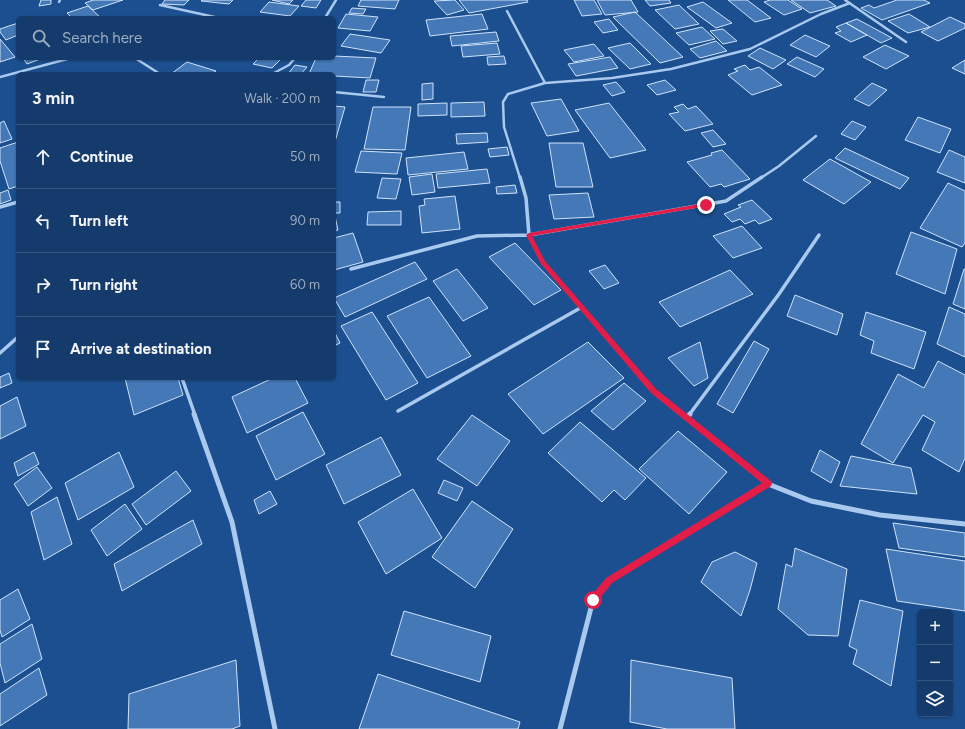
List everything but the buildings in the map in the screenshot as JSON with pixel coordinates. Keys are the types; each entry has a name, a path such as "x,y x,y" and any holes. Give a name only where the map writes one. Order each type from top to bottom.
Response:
{"street":[{"path":"326,16 336,0"},
{"path":"845,0 906,42"},
{"path":"850,3 821,14 743,51 652,73 612,78 545,83 508,94 503,102 504,126 526,198 529,235 543,263 654,391 768,484 811,501 880,515 965,524"},
{"path":"160,5 211,16"},
{"path":"507,11 545,83"},
{"path":"19,72 64,60"},
{"path":"138,60 157,72"},
{"path":"276,72 289,65 293,60"},
{"path":"0,77 16,73"},
{"path":"336,92 384,96"},
{"path":"351,269 477,236 529,235 726,201 779,166 816,136"},
{"path":"0,207 16,203"},
{"path":"687,417 779,294 819,235"},
{"path":"398,411 582,307"},
{"path":"0,353 16,339"},
{"path":"183,380 232,522 275,729"},
{"path":"560,729 593,600 609,581 768,484"}],"route":[{"path":"593,600 609,581 633,565 768,484 654,391 543,263 529,235 706,205"}]}
